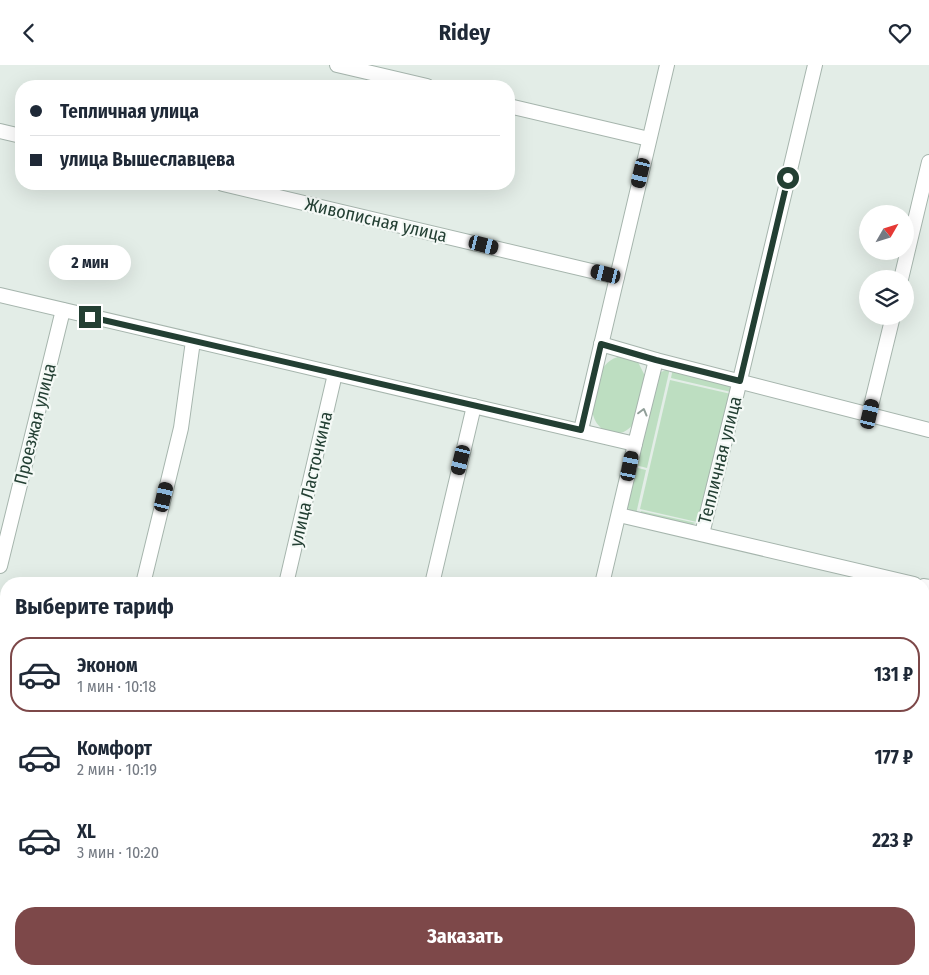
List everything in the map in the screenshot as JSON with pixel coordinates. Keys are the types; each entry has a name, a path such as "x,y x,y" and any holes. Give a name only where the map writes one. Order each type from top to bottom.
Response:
{"street":[{"path":"337,65 401,80"},
{"path":"581,430 667,65"},
{"name":"Тепличная улица","path":"702,534 815,65"},
{"path":"515,107 649,139"},
{"path":"0,131 15,135"},
{"path":"903,270 929,162"},
{"name":"Живописная улица","path":"248,190 617,277"},
{"path":"0,295 635,444"},
{"name":"Проезжая улица","path":"0,566 63,310"},
{"path":"870,414 890,325"},
{"path":"145,577 180,428 193,341"},
{"path":"601,344 656,360 929,429"},
{"path":"604,577 656,360"},
{"name":"улица Ласточкина","path":"288,577 335,374"},
{"path":"434,577 474,406"},
{"path":"619,515 884,577"}],"green space":[{"path":"622,356 638,362 645,376 635,421 629,428 616,434 609,433 597,424 592,408 597,383 603,369 607,363"},
{"path":"670,368 647,468 635,465 659,373"},
{"path":"673,368 730,385 731,392 671,378"},
{"path":"670,380 731,394 697,522 640,509"},
{"path":"634,467 646,470 636,514 627,507"},
{"path":"641,511 696,523 689,525 640,515"}],"route":[{"path":"90,317 581,430 601,344 740,381 788,178"}]}
